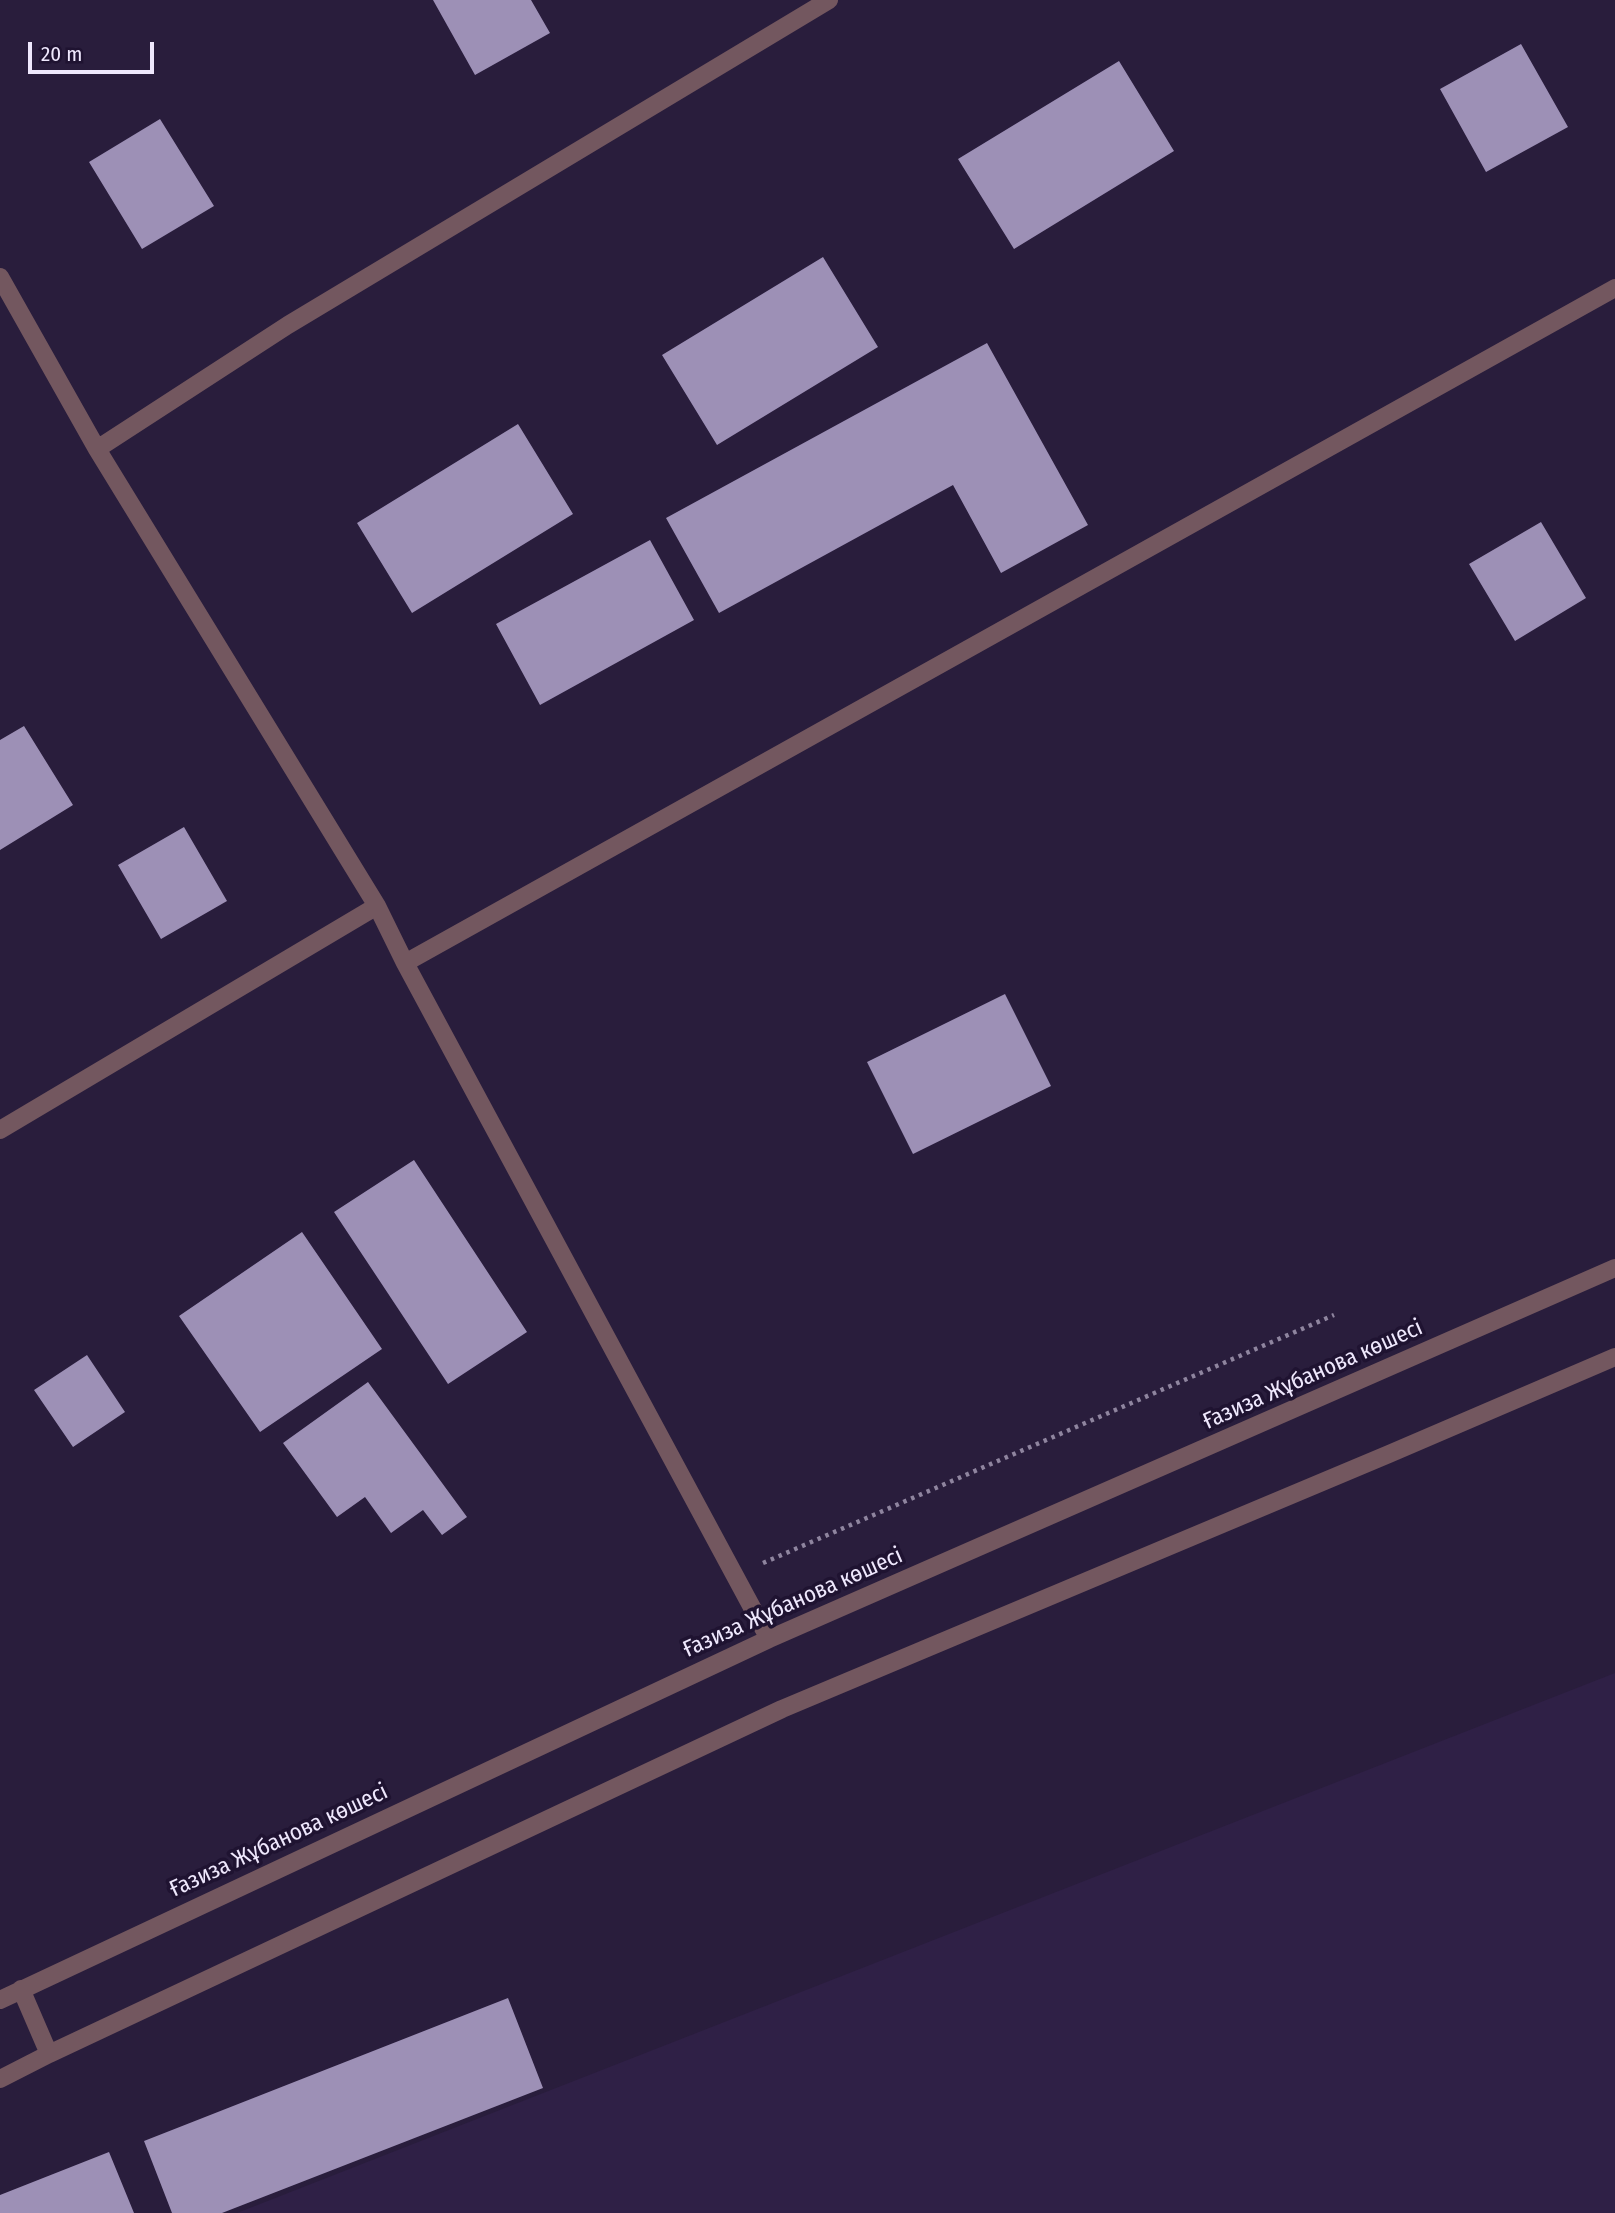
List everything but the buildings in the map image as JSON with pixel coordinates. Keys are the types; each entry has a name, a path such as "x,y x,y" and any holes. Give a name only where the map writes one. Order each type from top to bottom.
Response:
{"street":[{"path":"97,449 288,325 829,0"},
{"path":"0,277 97,449 377,906 405,963 769,1639"},
{"path":"405,963 1615,288"},
{"path":"0,1130 377,906"},
{"name":"Ғазиза Жұбанова көшесі","path":"0,2000 769,1639 1615,1268"},
{"path":"0,2079 782,1709 1615,1357"},
{"path":"21,1989 49,2054"}],"path":[{"path":"735,1576 1334,1315"}],"shaded area":[{"path":"1615,1673 1615,2213 237,2213"}]}
